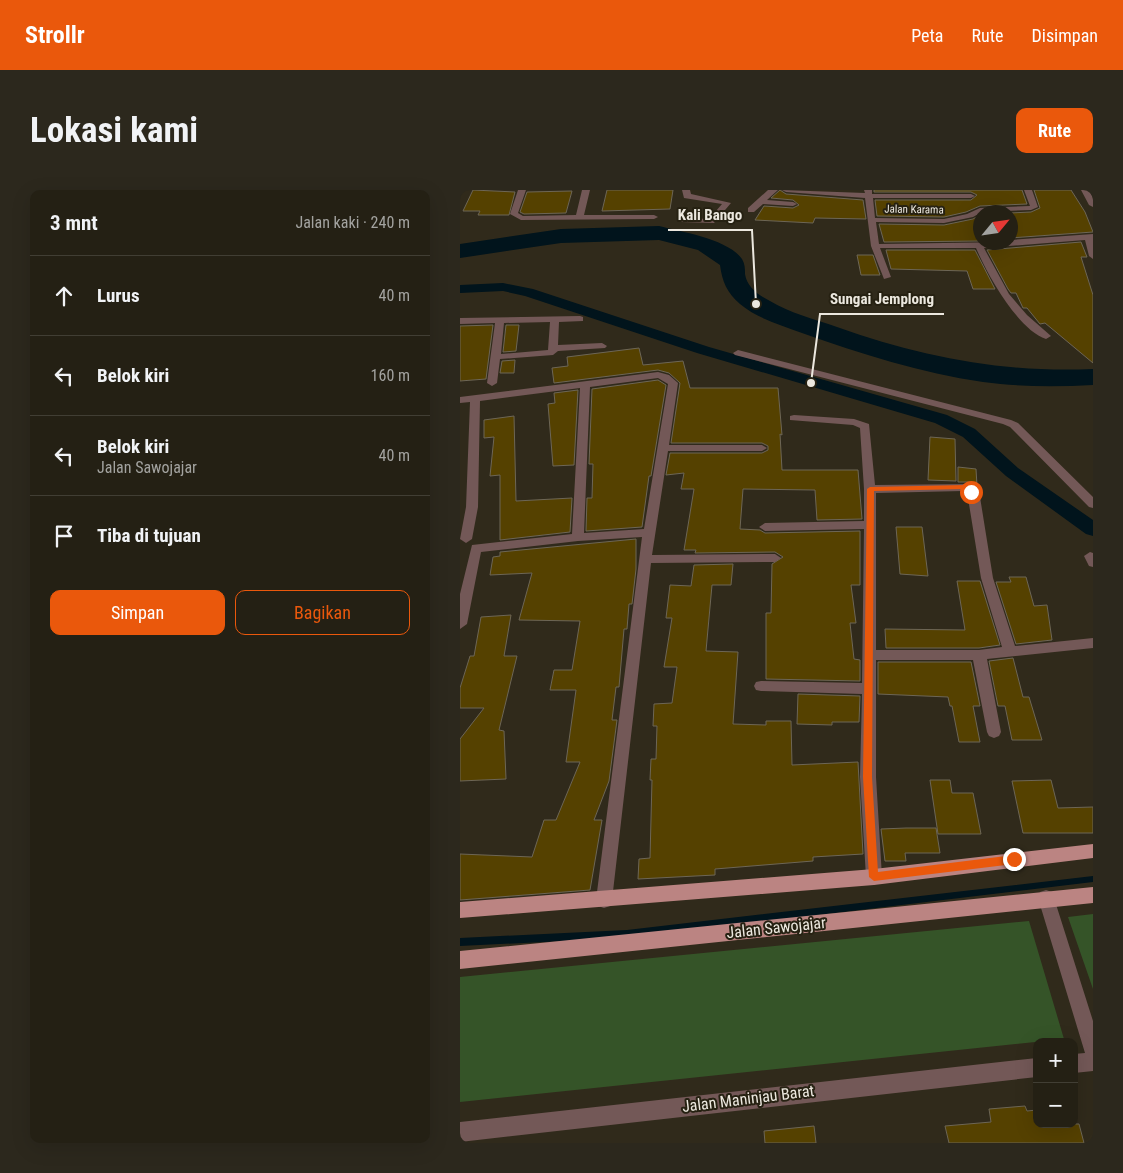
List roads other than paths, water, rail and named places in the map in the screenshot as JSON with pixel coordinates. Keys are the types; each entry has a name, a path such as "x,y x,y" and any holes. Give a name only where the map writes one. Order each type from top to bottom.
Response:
{"main road":[{"path":"460,910 874,877 1093,851"},
{"name":"Jalan Sawojajar","path":"460,960 1093,894"}],"street":[{"path":"522,190 514,214 516,216 654,217"},
{"path":"580,217 586,190"},
{"path":"684,220 711,221 727,203 688,196 686,190"},
{"path":"751,210 772,190"},
{"path":"786,190 868,193 970,193 977,205"},
{"path":"1018,209 1034,207 1034,202 1028,190"},
{"path":"1085,190 1093,205"},
{"path":"868,193 872,220"},
{"path":"761,202 793,204"},
{"name":"Jalan Karama","path":"887,277 875,246 872,220 952,221 973,214"},
{"path":"1018,242 1091,237 1093,256"},
{"path":"875,246 973,246"},
{"path":"981,250 995,282 1024,318 1046,336"},
{"path":"495,357 553,352 555,319"},
{"path":"460,321 580,319"},
{"path":"492,383 500,320"},
{"path":"553,348 602,346"},
{"path":"738,353 1007,422 1014,426 1093,504"},
{"path":"460,400 658,375 673,383 649,533 604,900"},
{"path":"578,537 585,385"},
{"path":"460,624 468,542 466,508 475,398"},
{"path":"794,418 854,422 865,426 870,489 870,655 867,689 868,777 874,877"},
{"path":"663,448 762,448"},
{"path":"870,489 966,487 971,492 974,497 987,578 1010,652"},
{"path":"765,527 870,525"},
{"path":"468,542 649,533"},
{"path":"646,558 775,558"},
{"path":"870,655 978,654 1093,643"},
{"path":"978,654 994,732"},
{"path":"761,686 867,689"},
{"path":"1046,898 1093,1051"},
{"path":"1078,1064 1093,1062"},
{"name":"Jalan Maninjau Barat","path":"460,1132 565,1122 930,1077 1033,1067"}],"waterway":[{"path":"460,251 561,236 659,233 706,245 732,262 736,284 750,299 768,311 877,350 948,368 983,374 1056,379 1093,377"},
{"path":"460,289 503,287 528,292 703,350 941,419 969,433 1012,472 1093,529"},
{"path":"460,942 627,934 1093,879"}],"place":[{"name":"Kali Bango","path":"756,304"},
{"name":"Sungai Jemplong","path":"811,383"}]}
